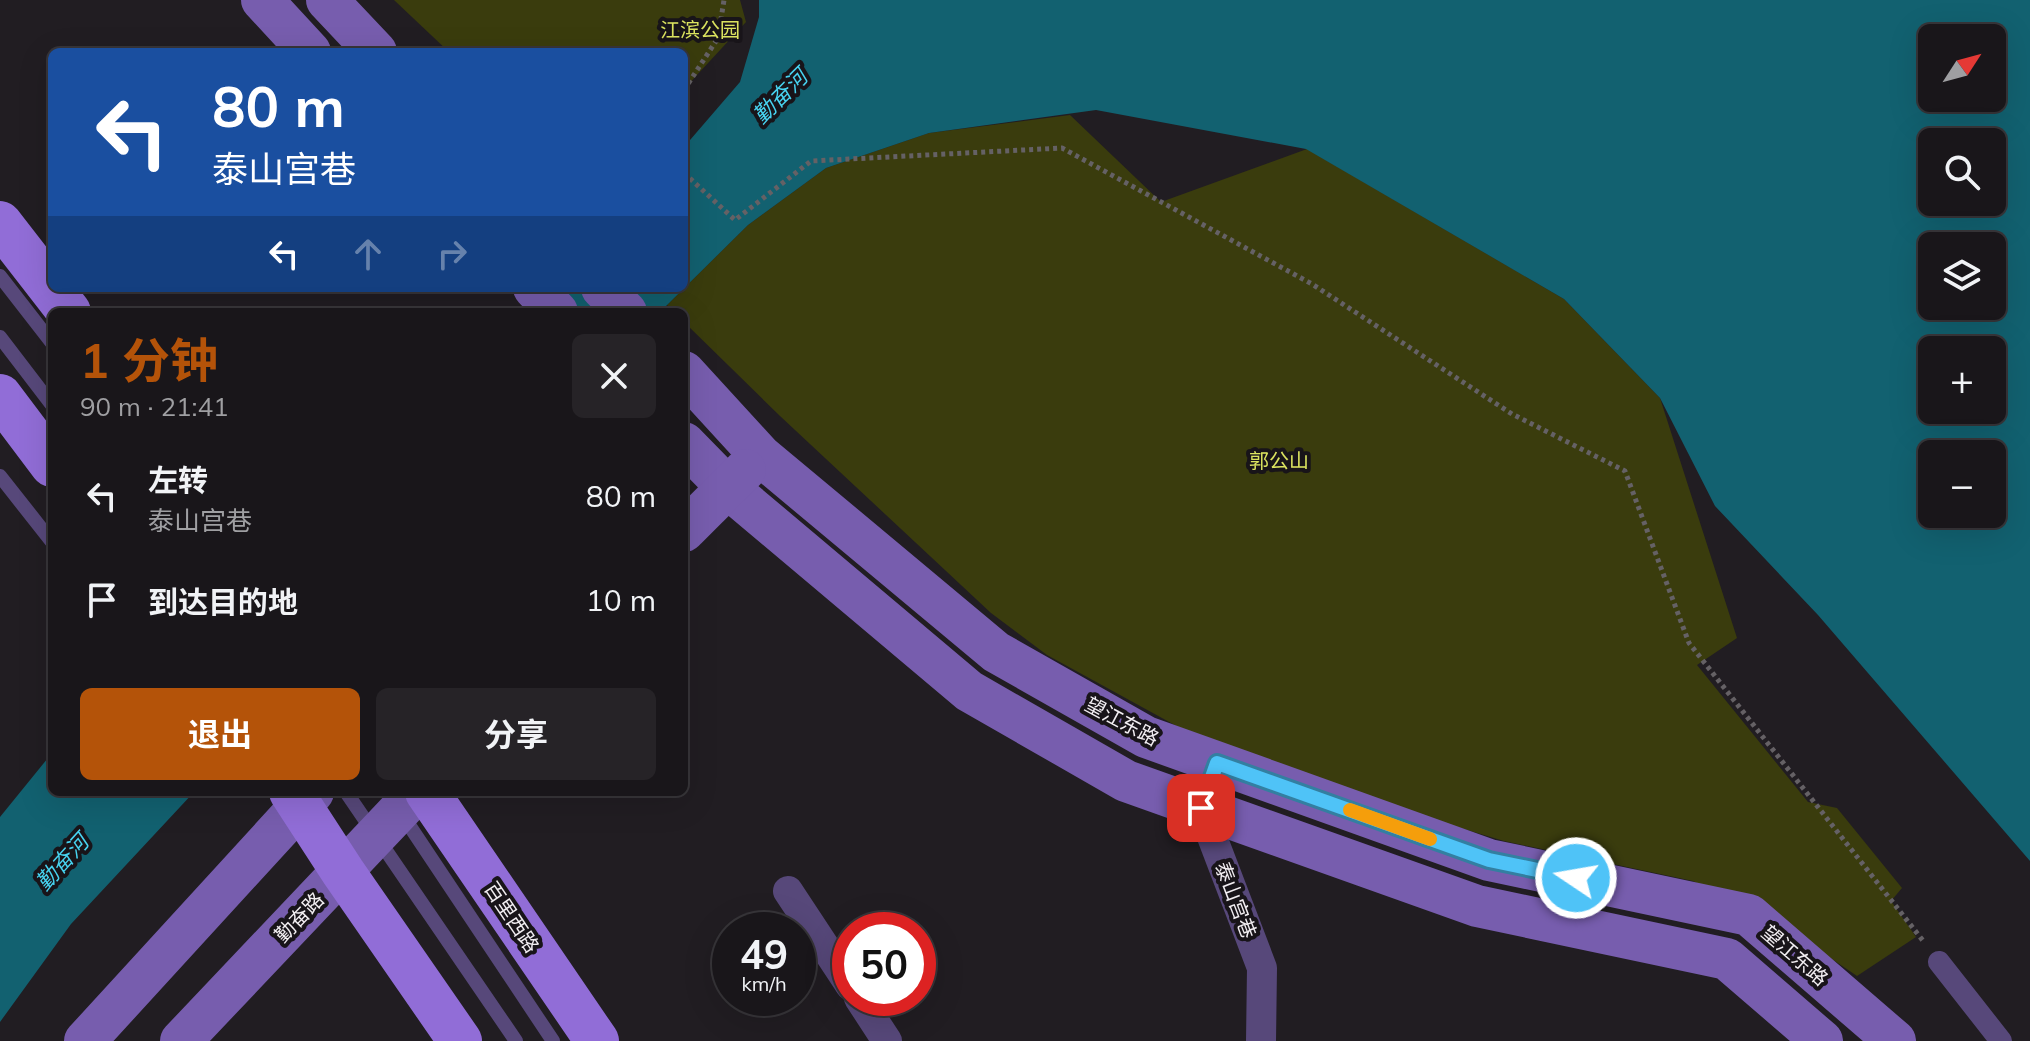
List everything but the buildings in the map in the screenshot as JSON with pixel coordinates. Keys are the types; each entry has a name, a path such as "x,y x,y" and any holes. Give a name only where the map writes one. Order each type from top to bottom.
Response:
{"main road":[{"path":"262,0 306,48"},
{"path":"327,0 372,48"},
{"path":"0,223 48,285"},
{"path":"53,292 66,308"},
{"path":"538,292 553,308"},
{"path":"606,292 622,308"},
{"name":"望江东路","path":"688,376 760,455 996,652 1146,737 1489,860 1749,915 1895,1041"},
{"path":"0,396 48,460"},
{"path":"688,446 723,411"},
{"path":"688,450 728,488 969,691 1126,781 1477,906 1727,959 1822,1041"},
{"path":"688,527 760,455"},
{"path":"85,1041 295,796 343,872 460,1041"},
{"name":"勤奋路","path":"181,1041 343,872 401,804"},
{"name":"百里西路","path":"401,804 597,1041"}],"street":[{"path":"1201,808 1217,763"},
{"name":"泰山宫巷","path":"1201,808 1262,968 1261,1041"},
{"path":"788,891 832,958"},
{"path":"1939,962 2001,1041"},
{"path":"871,1016 887,1041"}],"lane":[{"path":"0,276 48,338"},
{"path":"0,337 48,400"},
{"path":"0,476 48,537"},
{"path":"364,796 401,804 553,1041"},
{"path":"401,804 516,1041"}],"path":[{"path":"688,84 718,38 724,0"},
{"path":"688,177 735,220 811,161 1062,148 1312,284 1512,414 1625,471 1689,643 1939,962"}],"green space":[{"name":"江滨公园","path":"394,0 740,0 746,22 688,85 688,48 445,48"},
{"name":"郭公山","path":"1070,115 1161,202 1307,149 1564,299 1660,398 1737,638 1697,665 1808,802 1837,808 1902,888 1891,901 1916,937 1857,976 1795,934 1693,881 1504,841 1370,801 1224,752 1047,655 991,613 688,326 688,308 670,308 667,305 680,292 688,292 688,284 748,225 826,168 929,133"}],"water":[{"name":"勤奋河","path":"759,0 2030,0 2030,861 1818,615 1715,506 1660,398 1564,299 1306,149 1096,110 929,133 826,168 748,225 688,284 688,142 740,82 759,17"},
{"path":"545,292 680,292 664,308 522,308"},
{"name":"勤奋河","path":"48,758 48,796 190,796 71,924 0,1022 0,817"}],"slow traffic":[{"path":"1350,810 1430,839"}],"route":[{"path":"1201,808 1217,763 1489,860 1576,878"}]}
